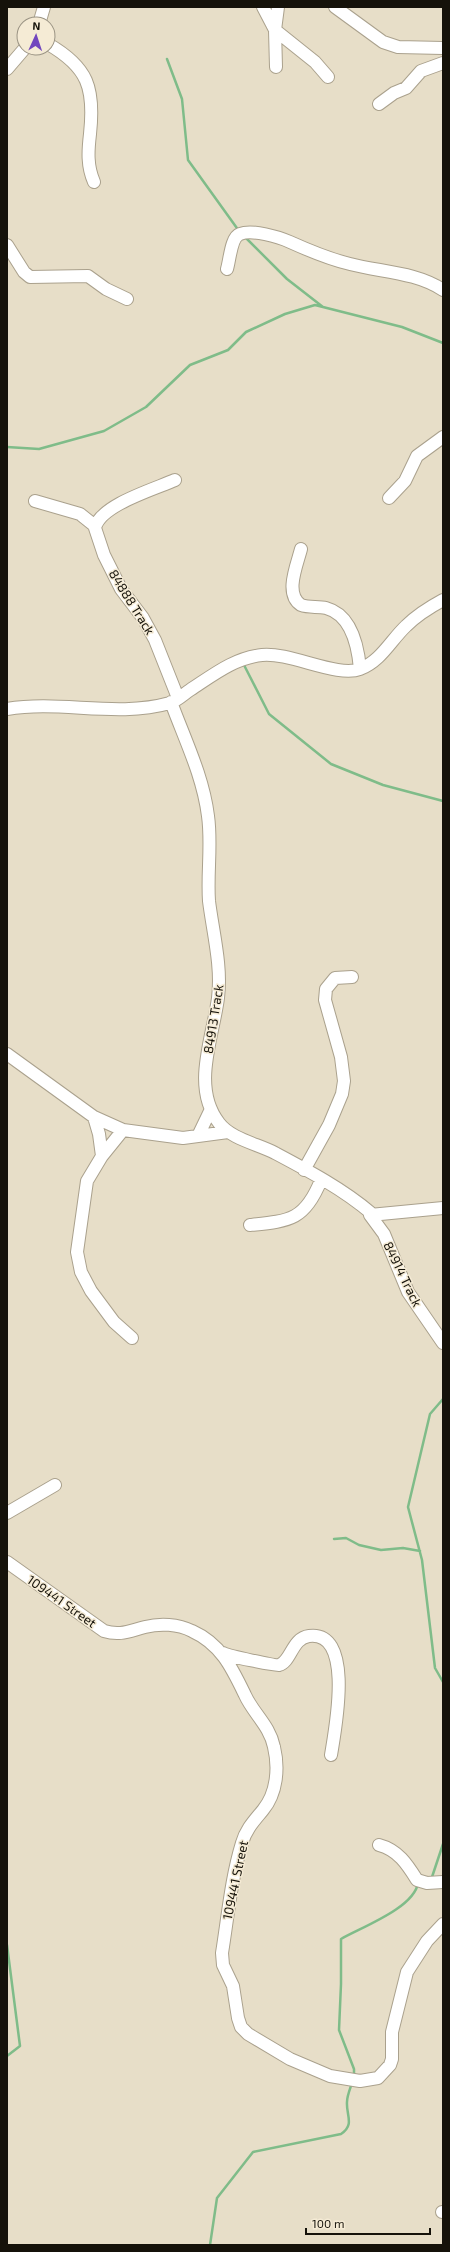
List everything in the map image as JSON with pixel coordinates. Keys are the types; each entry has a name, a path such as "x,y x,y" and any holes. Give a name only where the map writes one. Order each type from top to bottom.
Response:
{"street":[{"path":"263,7 275,30 315,62 328,77"},
{"path":"276,67 275,30 278,7"},
{"path":"335,7 383,42 398,47 443,48"},
{"path":"56,50 76,64 87,80 92,113 88,158 94,182"},
{"path":"7,69 18,56"},
{"path":"379,104 394,93 406,88 421,71 443,63"},
{"path":"227,269 233,239 237,236 242,233 273,235 314,253 350,264 420,278 443,290"},
{"path":"7,245 24,272 30,277 88,276 106,289 127,298"},
{"path":"389,498 405,482 417,456 443,437"},
{"path":"35,501 80,514 95,526 100,518 109,510 175,480"},
{"name":"84888 Track","path":"95,526 96,534 104,555 128,600 143,618 155,640 174,700"},
{"path":"301,549 293,585 294,598 301,605 325,608 332,611 348,625 356,640 360,669"},
{"path":"7,709 52,705 116,710 143,708 174,700 230,663 248,657 278,656 336,669 353,671 374,662 405,626 420,613 443,600"},
{"name":"84913 Track","path":"174,700 196,767 208,817 209,901 219,972 217,1007 211,1028 206,1070 206,1088 211,1109 220,1124 228,1132 276,1153 321,1180 367,1211"},
{"path":"304,1170 338,1106 344,1081 341,1057 325,994 326,989 335,978 352,977"},
{"path":"7,1054 94,1117 123,1130 183,1138 228,1132"},
{"path":"198,1136 211,1109"},
{"path":"94,1117 100,1134 102,1156"},
{"path":"123,1130 102,1156 90,1174 85,1188 77,1240 77,1259 81,1272 104,1310 122,1330 132,1338"},
{"path":"250,1225 291,1219 309,1204 321,1180"},
{"path":"367,1211 443,1208"},
{"name":"84914 Track","path":"367,1211 384,1234 408,1292 443,1343"},
{"path":"7,1513 55,1485"},
{"name":"109441 Street","path":"7,1562 104,1631 119,1634 146,1626 175,1625 192,1631 223,1653 234,1670 250,1707 267,1727 276,1755 276,1777 272,1796 248,1828 242,1845 233,1882 222,1953 222,1965 233,1986 241,2026 248,2034 290,2059 330,2076 360,2081 378,2078 390,2065 392,2059 392,2032 407,1972 427,1941 443,1924"},
{"path":"223,1653 236,1659 259,1661 278,1666 282,1664 294,1646 304,1637 318,1636 330,1643 335,1650 338,1668 337,1714 331,1755"},
{"path":"379,1845 389,1848 401,1857 417,1880 428,1883 443,1882"}],"waterway":[{"path":"167,59 182,99 188,160 239,231"},
{"path":"245,237 287,279 323,307"},
{"path":"7,447 39,449 104,431 146,407 190,365 228,350 246,332 285,314 315,305 402,327 443,343"},
{"path":"244,665 269,714 331,764 383,785 443,801"},
{"path":"443,1399 430,1414 408,1507 422,1560 435,1668 443,1682"},
{"path":"334,1539 346,1538 359,1545 381,1550 403,1548 420,1551"},
{"path":"432,1877 443,1844"},
{"path":"354,2076 354,2069 339,2030 341,1939 374,1923 397,1909 407,1901 414,1892 418,1883"},
{"path":"7,1945 20,2046 7,2056"},
{"path":"210,2245 217,2198 253,2152 341,2134 348,2127 349,2123 347,2100 352,2083"}]}
